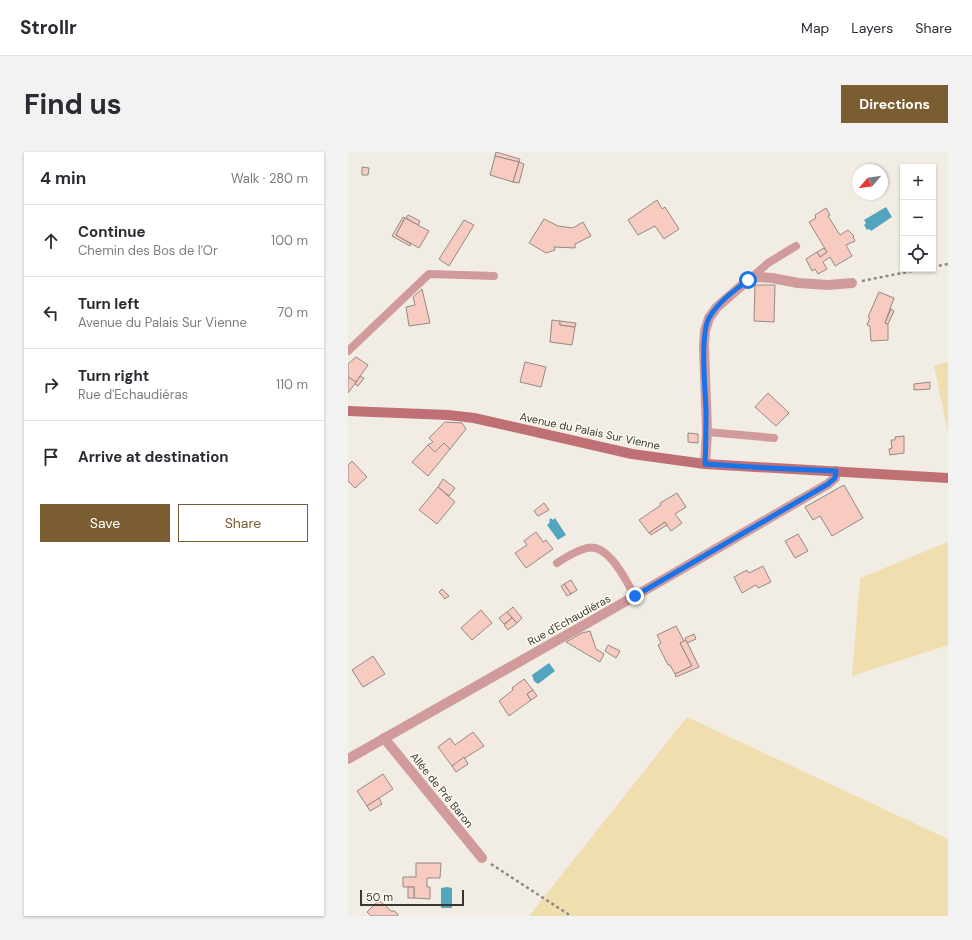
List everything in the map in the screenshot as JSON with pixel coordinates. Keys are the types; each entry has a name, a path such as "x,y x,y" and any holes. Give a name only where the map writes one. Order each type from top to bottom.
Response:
{"main road":[{"name":"Avenue du Palais Sur Vienne","path":"348,411 448,415 474,418 632,454 705,464 948,478"}],"street":[{"path":"705,464 707,432 704,346 705,331 709,318 717,307 748,280 757,277 798,283 828,285 852,283"},
{"name":"Rue d'Echaudiéras","path":"348,759 635,596 828,484 835,478 836,471"},
{"name":"Allée de Pré Baron","path":"384,738 482,858"}],"lane":[{"path":"748,280 768,264 796,246"},
{"path":"348,351 429,274 494,276"},
{"path":"707,432 774,438"},
{"path":"556,563 577,552 589,548 598,548 615,563 635,596"}],"path":[{"path":"936,266 948,264"},
{"path":"852,283 907,272"},
{"path":"482,858 571,916"}],"shaded area":[{"path":"948,362 948,433 934,366"},
{"path":"948,542 948,645 852,676 860,578"},
{"path":"687,717 948,839 948,916 529,916"}],"water":[{"path":"886,207 892,217 871,231 869,229 867,230 864,225 866,223 864,220"},
{"path":"551,518 553,520 555,518 566,535 558,540 547,525"},
{"path":"549,663 555,671 538,684 534,681 532,675"},
{"path":"441,888 452,888 452,908 441,908"}],"building":[{"path":"496,152 520,159 519,162 495,156"},
{"path":"495,156 519,162 513,182 490,175"},
{"path":"519,162 524,164 519,183 513,182"},
{"path":"362,167 369,168 368,175 362,175"},
{"path":"657,200 662,209 665,207 679,229 664,239 655,226 638,235 628,220"},
{"path":"826,208 830,215 828,216 840,235 848,230 854,236 855,241 846,245 852,256 835,266 830,257 823,262 827,269 818,274 815,269 812,271 806,259 817,252 820,257 827,252 809,222 816,218 815,215"},
{"path":"408,215 420,221 418,225 406,218"},
{"path":"403,217 405,218 396,235 411,244 410,246 392,236"},
{"path":"405,218 429,231 419,248 396,235"},
{"path":"544,219 558,226 573,228 583,222 591,236 575,244 575,248 554,247 555,250 546,253 529,243"},
{"path":"464,220 474,225 449,266 439,259"},
{"path":"824,248 827,252 820,257 817,252"},
{"path":"755,285 775,285 774,322 754,321"},
{"path":"422,289 430,323 409,326 406,307 415,305 413,297"},
{"path":"879,292 894,298 885,323 888,324 888,340 871,341 870,326 867,325 870,318 868,317"},
{"path":"891,309 894,311 888,324 885,323"},
{"path":"552,320 560,321 560,325 575,327 572,345 550,342"},
{"path":"560,321 576,323 575,327 560,325"},
{"path":"356,357 368,365 356,382 348,377 348,364"},
{"path":"525,362 546,367 541,387 520,382"},
{"path":"360,376 364,378 358,386 355,384"},
{"path":"348,377 356,382 348,393"},
{"path":"930,382 930,389 914,390 914,384"},
{"path":"768,393 789,413 776,426 755,407"},
{"path":"445,422 462,423 466,429 450,449 444,443 435,452 428,445 433,442 429,438"},
{"path":"688,433 698,434 698,443 688,442"},
{"path":"904,436 904,453 890,455 889,449 892,448 891,440 895,440 895,437"},
{"path":"444,443 450,449 428,476 412,462 428,445 435,452"},
{"path":"352,461 367,477 355,488 348,481 348,465"},
{"path":"443,479 455,488 449,496 438,487"},
{"path":"844,485 863,518 832,536 820,516 813,520 805,507"},
{"path":"438,487 455,502 437,524 419,510"},
{"path":"677,493 686,507 675,514 682,523 671,531 665,522 649,533 639,520 661,505 660,503"},
{"path":"544,503 549,510 538,516 534,511"},
{"path":"665,522 667,525 651,535 649,533"},
{"path":"536,532 543,542 546,540 553,549 526,568 515,553 527,545 524,541"},
{"path":"798,534 808,551 795,558 785,541"},
{"path":"763,566 771,582 758,588 756,585 742,593 734,577 747,570 749,573"},
{"path":"571,580 577,590 571,594 564,584"},
{"path":"564,584 571,594 567,596 561,586"},
{"path":"442,589 449,596 445,599 439,592"},
{"path":"513,607 522,618 517,623 507,612"},
{"path":"481,610 492,623 472,640 461,628"},
{"path":"507,612 512,618 504,624 499,618"},
{"path":"512,618 517,623 508,630 504,625"},
{"path":"676,626 684,641 680,643 692,666 675,674 670,665 668,665 658,645 661,643 657,635"},
{"path":"590,631 596,649 604,654 600,662 566,642 582,633"},
{"path":"694,634 696,639 687,643 685,638"},
{"path":"686,640 699,667 676,677 675,674 692,666 680,643"},
{"path":"608,645 620,651 616,658 605,651"},
{"path":"373,656 385,674 363,687 352,670"},
{"path":"524,679 533,690 527,694 531,700 509,716 499,701"},
{"path":"533,690 537,696 531,700 527,694"},
{"path":"473,732 484,746 452,766 438,747 450,738 455,745"},
{"path":"464,757 468,764 456,772 452,766"},
{"path":"383,774 393,789 367,806 357,791"},
{"path":"379,798 382,804 370,811 367,806"},
{"path":"416,863 441,863 440,878 427,878 427,887 430,887 430,899 414,898 414,887 403,887 403,877 416,877"},
{"path":"408,887 414,887 414,898 408,898"},
{"path":"379,900 391,911 398,914 397,916 371,916 367,912"}],"route":[{"path":"635,596 828,484 835,478 836,471 705,464 707,432 704,346 705,331 709,318 717,307 748,280"}]}
